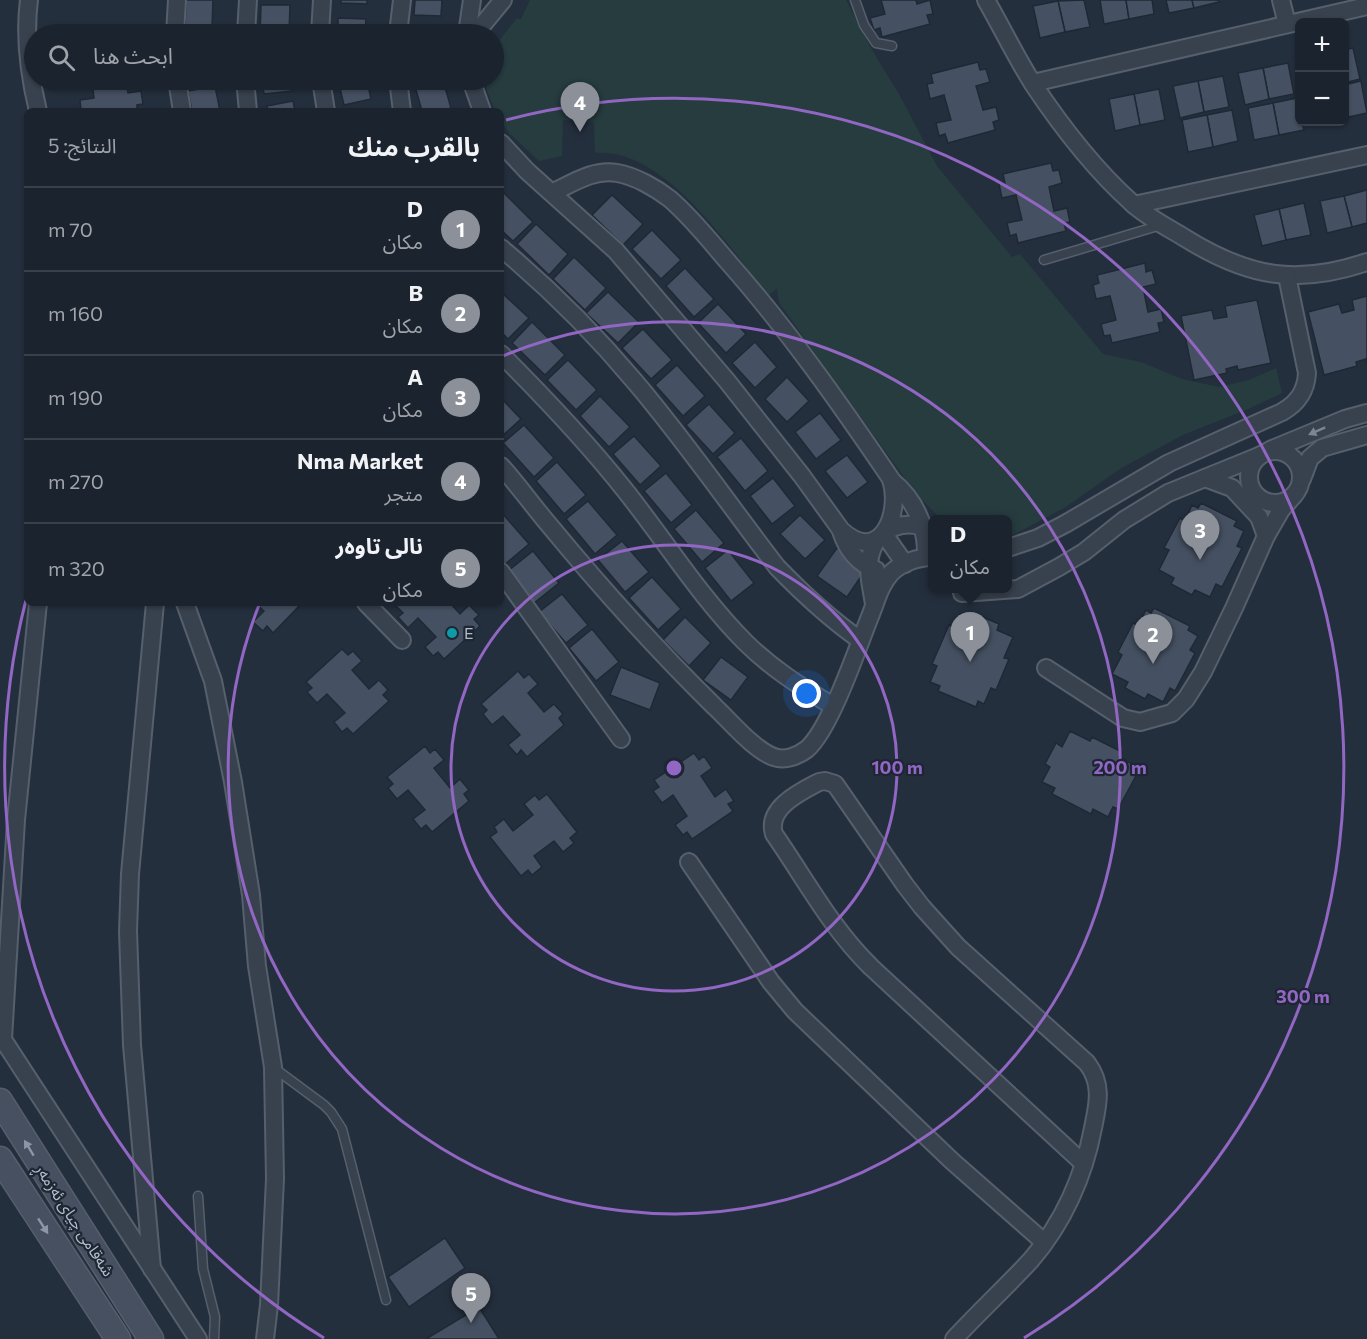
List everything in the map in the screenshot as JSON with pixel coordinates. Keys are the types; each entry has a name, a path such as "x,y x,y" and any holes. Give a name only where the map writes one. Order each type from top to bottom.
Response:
{"main road":[{"name":"شەقامی چیای ئەزمەڕ","path":"0,1101 151,1339"},
{"name":"شەقامی چیای ئەزمەڕ","path":"0,1160 118,1339"}],"street":[{"path":"27,24 29,0"},
{"path":"176,24 177,0"},
{"path":"247,24 248,0"},
{"path":"321,24 322,0"},
{"path":"399,24 402,0"},
{"path":"468,24 472,0"},
{"path":"483,24 503,0"},
{"path":"986,0 1033,83 1068,132 1108,180 1134,205 1203,250 1233,264 1265,274 1298,276 1331,272 1367,262"},
{"path":"1281,0 1287,24"},
{"path":"1033,83 1367,6"},
{"path":"33,90 37,108"},
{"path":"179,90 182,108"},
{"path":"246,90 248,108"},
{"path":"323,90 326,108"},
{"path":"399,90 402,108"},
{"path":"475,90 481,108"},
{"path":"504,146 527,171 616,251 727,381 847,536 870,541 905,524 928,528"},
{"path":"1134,205 1367,155"},
{"path":"552,193 583,177 600,173 617,173 653,188 669,199 744,280 786,332 829,389 891,479 913,503 928,528"},
{"path":"504,250 580,320 636,383 777,567 817,607 860,640"},
{"path":"1012,547 1038,538 1169,463 1282,412 1296,403 1305,389 1307,373 1287,276"},
{"path":"504,357 587,445 738,635 769,664 833,706"},
{"path":"1012,589 1018,589 1076,557 1124,520 1168,493 1345,419 1367,413"},
{"path":"1046,668 1123,718 1140,722 1172,713 1186,699 1203,672 1266,536 1298,487 1310,458 1322,448 1367,435"},
{"path":"1276,450 1285,452 1298,463 1298,487 1280,503 1264,501 1251,489 1249,471 1252,463 1263,454 1276,450"},
{"path":"504,470 593,576 672,663 752,743 775,758 783,759 802,753 818,736 833,706 881,587 899,568"},
{"path":"1205,478 1232,488 1259,517 1266,536"},
{"path":"874,605 869,567 873,549 889,526 894,507 894,488 891,479"},
{"path":"841,530 850,552 858,561 869,567 886,572 928,557"},
{"path":"884,534 899,568"},
{"path":"504,576 621,739"},
{"path":"38,606 16,820 1,1037 198,1339"},
{"path":"152,1269 132,1045 128,932 130,874 154,606"},
{"path":"186,606 213,681 233,782 251,895 257,966 273,1068 275,1179 269,1305 265,1339"},
{"path":"369,606 402,640"},
{"path":"954,1339 1031,1260 1067,1204 1084,1164 1091,1140 1099,1095 1096,1078 1087,1063 958,947 939,927 905,885 835,784 819,782 777,810 772,822 774,834 847,942 1084,1164"},
{"path":"689,862 771,982 795,1011 952,1161 1044,1242"}],"lane":[{"path":"855,0 864,25 876,43 892,46"},
{"path":"1044,260 1162,224"},
{"path":"273,1068 324,1105 342,1129 386,1300"},
{"path":"198,1196 203,1269 215,1317 214,1339"}],"green space":[{"path":"530,0 846,0 937,166 1012,257 1020,254 1103,354 1141,362 1182,379 1219,387 1249,380 1276,368 1282,393 1185,434 1123,467 1064,508 1013,535 1012,515 937,515 916,494 779,303 777,289 768,295 714,227 670,183 646,166 621,155 595,153 594,123 563,120 562,156 539,161 509,133 504,126 504,108 494,108 487,90 504,90 504,34 516,19 521,19"}],"building":[{"path":"186,0 213,0 212,24 185,24"},
{"path":"341,0 367,0 367,4 341,3"},
{"path":"415,0 442,0 441,16 414,15"},
{"path":"881,0 916,0 917,4 930,0 933,14 927,15 930,24 882,37 880,28 874,30 870,18 885,14"},
{"path":"1084,0 1090,27 1065,32 1058,1"},
{"path":"1100,0 1126,0 1129,19 1104,24"},
{"path":"1126,0 1152,0 1154,14 1129,19"},
{"path":"1166,0 1192,0 1194,8 1169,13"},
{"path":"1192,0 1218,0 1219,2 1194,8"},
{"path":"1058,1 1065,32 1040,38 1033,6"},
{"path":"261,5 290,5 289,24 260,24"},
{"path":"338,18 366,19 366,24 338,24"},
{"path":"1353,48 1360,79 1349,82 1349,72 1349,49"},
{"path":"978,62 980,70 986,69 990,82 976,86 983,110 996,107 999,120 993,122 995,130 948,143 945,134 939,136 936,123 951,120 944,95 930,99 927,84 933,83 931,74"},
{"path":"1288,63 1294,94 1269,99 1263,68"},
{"path":"1263,68 1269,99 1245,105 1238,73"},
{"path":"1223,76 1229,107 1204,112 1198,81"},
{"path":"1198,81 1204,112 1180,118 1173,86"},
{"path":"1361,81 1367,113 1349,117 1349,84"},
{"path":"1159,89 1165,120 1140,125 1134,94"},
{"path":"93,90 128,90 128,93 141,91 143,104 137,105 137,108 81,108 80,100 94,98"},
{"path":"216,90 219,108 191,108 188,91"},
{"path":"263,90 292,90 292,91 264,94"},
{"path":"340,90 369,90 371,99 344,105"},
{"path":"416,90 446,90 451,108 421,108"},
{"path":"1134,94 1140,125 1115,131 1109,99"},
{"path":"1295,98 1295,126 1303,126 1304,130 1279,135 1273,103"},
{"path":"293,101 294,108 267,108 267,106"},
{"path":"1273,103 1279,135 1254,140 1248,108"},
{"path":"1232,110 1238,141 1213,147 1207,115"},
{"path":"1207,115 1213,147 1188,152 1182,120"},
{"path":"1051,163 1053,171 1059,170 1062,183 1049,187 1054,211 1067,208 1070,222 1064,223 1066,231 1018,243 1016,234 1010,236 1007,223 1022,220 1016,195 1002,198 999,184 1005,183 1003,174"},
{"path":"1367,190 1367,223 1352,227 1344,196"},
{"path":"504,193 533,222 513,241 504,233"},
{"path":"612,195 643,224 623,245 592,215"},
{"path":"1344,196 1352,227 1327,233 1320,201"},
{"path":"1304,203 1311,235 1286,240 1279,209"},
{"path":"1279,209 1286,240 1262,246 1254,215"},
{"path":"536,224 568,254 549,275 517,244"},
{"path":"652,230 681,260 661,279 632,249"},
{"path":"574,257 606,288 585,310 553,279"},
{"path":"1145,263 1146,272 1152,270 1156,284 1143,287 1148,312 1161,309 1164,322 1158,323 1160,332 1112,343 1110,335 1104,336 1101,324 1116,320 1110,296 1096,299 1093,285 1099,283 1097,275"},
{"path":"685,268 714,299 694,317 666,286"},
{"path":"608,292 639,322 618,343 586,313"},
{"path":"504,295 529,318 508,339 504,335"},
{"path":"1367,296 1367,363 1366,359 1356,362 1357,366 1324,375 1308,312 1339,304 1342,313 1354,310 1352,300"},
{"path":"1257,300 1271,363 1238,370 1237,366 1226,369 1227,373 1194,380 1181,316 1212,310 1214,319 1227,317 1225,306"},
{"path":"718,304 746,334 726,353 698,323"},
{"path":"532,322 565,355 545,375 512,343"},
{"path":"643,329 672,360 651,379 622,348"},
{"path":"755,342 777,367 755,388 732,363"},
{"path":"568,360 597,390 576,410 547,380"},
{"path":"677,365 705,396 683,416 655,385"},
{"path":"787,377 809,401 787,422 765,399"},
{"path":"600,396 630,427 609,447 580,416"},
{"path":"504,401 521,419 504,434"},
{"path":"709,404 735,433 713,454 686,425"},
{"path":"820,413 841,440 816,459 795,432"},
{"path":"524,425 554,458 534,477 504,442"},
{"path":"634,436 661,466 640,485 613,454"},
{"path":"741,438 768,471 745,491 717,457"},
{"path":"847,455 868,482 847,498 825,471"},
{"path":"557,462 586,495 564,514 536,481"},
{"path":"666,473 692,505 671,523 644,491"},
{"path":"773,478 795,506 772,524 750,496"},
{"path":"588,501 617,535 595,554 566,519"},
{"path":"1201,503 1237,521 1234,526 1244,531 1237,546 1242,548 1222,587 1216,584 1210,597 1195,590 1192,595 1171,584 1174,578 1159,570 1169,550 1164,548 1180,518 1185,521 1192,505 1198,508"},
{"path":"696,510 724,543 702,562 674,529"},
{"path":"504,515 529,544 504,565"},
{"path":"800,515 825,540 805,559 780,534"},
{"path":"622,541 649,572 625,592 598,560"},
{"path":"837,548 866,569 847,597 817,576"},
{"path":"728,550 754,583 731,601 705,568"},
{"path":"533,551 559,583 534,603 508,571"},
{"path":"652,577 681,609 658,630 629,598"},
{"path":"562,594 588,625 566,643 539,612"},
{"path":"258,606 299,606 273,633 267,626 263,631 253,622 264,611"},
{"name":"E","path":"396,606 453,606 460,614 470,606 479,615 474,619 480,626 444,659 438,652 433,656 425,647 436,637 418,618 408,628 398,617 403,613"},
{"path":"1154,608 1190,626 1188,630 1198,636 1190,650 1195,653 1175,691 1170,688 1163,702 1148,694 1145,699 1125,688 1128,682 1112,674 1122,655 1118,652 1133,623 1138,625 1146,610 1151,613"},
{"path":"960,614 976,620 978,615 999,624 997,630 1013,637 1004,658 1009,659 996,690 991,688 984,704 978,701 976,707 938,691 940,686 930,682 937,666 932,664 949,625 954,627"},
{"path":"685,617 711,643 689,666 663,640"},
{"path":"592,629 619,662 596,681 569,648"},
{"path":"342,649 348,655 353,651 362,661 352,670 369,689 379,680 388,690 383,695 389,701 353,734 347,728 342,732 334,722 345,713 327,694 317,703 307,692 312,688 306,682"},
{"path":"721,657 748,677 731,700 703,680"},
{"path":"621,667 660,683 650,710 610,695"},
{"path":"518,671 524,678 529,674 538,684 528,693 544,712 554,704 563,714 559,718 564,725 527,757 521,750 517,755 508,745 520,735 503,716 492,725 483,714 487,710 481,704"},
{"path":"1070,731 1090,741 1092,737 1122,752 1119,757 1134,765 1131,771 1137,774 1118,809 1113,807 1108,817 1093,809 1091,814 1052,794 1055,788 1042,782 1050,767 1045,764 1056,743 1062,747"},
{"path":"425,746 430,753 435,749 444,760 434,768 450,788 460,779 469,790 464,794 469,801 432,832 426,825 421,829 413,819 425,810 408,790 397,799 388,788 393,784 387,777"},
{"path":"694,753 699,760 704,756 712,768 701,776 715,797 726,789 734,801 728,804 733,811 692,839 687,832 683,835 675,825 687,816 673,795 662,803 653,791 659,787 654,780"},
{"path":"547,794 577,832 570,838 574,843 563,852 554,841 534,856 542,867 532,875 528,870 521,876 490,837 497,832 494,827 504,819 513,831 533,815 524,804 535,795 539,800"},
{"path":"445,1238 465,1268 409,1307 388,1277"},
{"path":"479,1307 499,1339 426,1339"}],"place":[{"name":"Nma Market","path":"580,132"},
{"name":"A","path":"1200,560"},
{"name":"E","path":"452,633"},
{"name":"D","path":"970,662"},
{"name":"B","path":"1153,664"},
{"name":"نالی تاوەر","path":"471,1323"}]}
